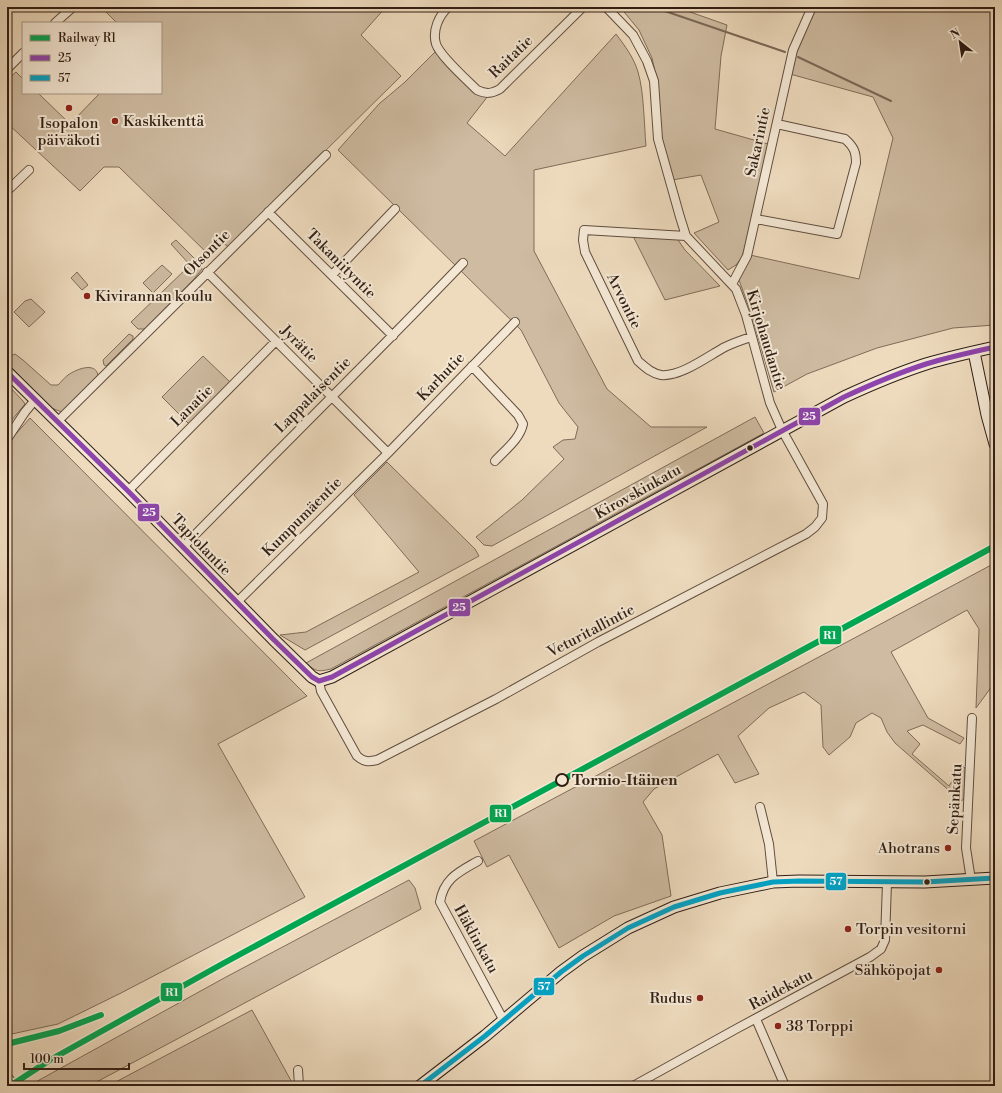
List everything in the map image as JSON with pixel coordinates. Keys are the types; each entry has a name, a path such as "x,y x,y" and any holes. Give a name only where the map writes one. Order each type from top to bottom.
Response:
{"street":[{"path":"56,22 73,7"},
{"name":"Raitatie","path":"448,7 437,23 436,44 441,53 477,90 492,94 500,89 583,7"},
{"name":"Kirjohaudantie","path":"606,7 633,35 647,61 654,81 658,139 686,236 732,284 741,301 765,389 782,430"},
{"name":"Sakarintie","path":"732,284 747,256 793,50 812,7"},
{"path":"8,67 22,55"},
{"path":"756,219 837,234 856,163 856,153 852,145 845,139 777,124"},
{"name":"Otsontie","path":"57,422 326,155"},
{"path":"7,191 29,170"},
{"path":"332,275 395,209"},
{"name":"Takaniityntie","path":"268,212 393,336"},
{"name":"Arvontie","path":"686,236 584,230 583,240 585,252 638,361 646,369 654,373 662,375 673,374 686,369 725,347 751,337"},
{"name":"Lappalaisentie","path":"183,547 331,396 393,336 463,263"},
{"name":"Jyrätie","path":"207,272 388,452"},
{"name":"Karhutie","path":"388,452 515,322"},
{"name":"Lanatie","path":"128,491 276,341"},
{"name":"Kirovskinkatu","path":"322,680 332,677 782,430 862,389 926,364 995,348"},
{"path":"974,352 987,415 995,444"},
{"path":"472,366 518,415 523,424 522,431 516,439 495,461"},
{"name":"Tapiolantie","path":"7,372 128,491 236,602 312,677 322,680"},
{"path":"7,439 35,400"},
{"name":"Veturitallintie","path":"322,680 322,690 357,756 361,760 368,762 377,760 496,699 598,642 806,534 815,527 822,518 823,504 782,430"},
{"name":"Kumpumäentie","path":"236,602 388,452"},
{"name":"Sepänkatu","path":"970,880 966,848 972,718"},
{"path":"760,808 769,844 773,882"},
{"name":"Häklinkatu","path":"478,861 454,875 441,893 440,902 504,1021"},
{"path":"420,1086 453,1062 504,1021 561,972 583,956 628,928 656,914 720,893 773,882 831,881 887,883 995,878"},
{"name":"Raidekatu","path":"633,1086 870,957 881,949 886,936 887,883"},
{"path":"756,1019 785,1086"},
{"path":"298,1070 299,1086"},
{"path":"7,1076 16,1086"}],"shaded area":[{"path":"101,7 386,7 361,35 401,76 229,246 221,241 208,254 119,167 104,167 80,191 7,123 7,80 16,72 22,78 22,94 39,94 70,124 99,94 162,94 162,22 116,22"},
{"path":"620,7 676,7 727,25 721,56 715,129 768,144 751,226 742,257 736,265 728,270 694,233 719,222 701,175 672,180 662,139 657,81 652,58 639,30"},
{"path":"814,7 995,7 995,325 953,328 877,348 807,374 774,392 751,313 739,280 736,278 750,255 859,279 893,138 873,97 790,74 796,44"},
{"path":"616,34 632,57 638,72 643,98 646,146 534,170 534,251 607,389 651,427 707,427 492,546 484,545 476,537 522,500 564,459 553,447 563,440 575,439 578,427 559,403 521,330 338,150 379,104 405,82 436,51 488,96 467,123 505,156"},
{"path":"632,234 676,237 685,250 720,286 665,300"},
{"path":"176,240 200,264 202,269 145,329 138,329 131,322 190,265 171,244"},
{"path":"162,265 172,274 153,293 143,283"},
{"path":"77,272 88,285 82,290 71,278"},
{"path":"31,299 45,312 29,327 14,312 25,301"},
{"path":"129,334 133,336 133,339 106,366 104,365 103,360"},
{"path":"15,354 51,385 58,385 68,375 84,368 93,368 98,375 62,412 51,408 7,363 7,358"},
{"path":"203,356 230,382 189,424 162,397"},
{"path":"995,360 995,409 990,389"},
{"path":"7,384 25,404 11,421 7,416"},
{"path":"755,417 764,433 331,669 323,671 317,670 306,663"},
{"path":"30,418 307,696 218,744 305,897 121,993 58,1024 7,1035 7,444"},
{"path":"387,462 475,549 479,556 305,650 280,635 306,632 419,572 354,495"},
{"path":"995,563 995,682 976,708 979,629 967,610 891,652 928,718 964,738 960,744 923,725 907,731 920,744 912,754 949,786 962,766 965,768 964,799 961,801 895,743 887,732 881,718 872,713 856,723 850,737 829,755 823,747 821,705 804,692 769,708 738,736 759,774 735,783 718,754 654,789 643,802 662,835 671,896 614,916 559,948 509,855 487,867 474,841"},
{"path":"409,880 415,888 421,909 89,1086 33,1086 32,1084 226,977"},
{"path":"252,1010 294,1086 108,1086"}],"waterway":[{"path":"653,7 785,52"},
{"path":"798,57 891,101"}],"railway":[{"path":"10,1086 50,1060 224,963"}],"rail line":[{"name":"R1","path":"10,1086 50,1060 224,963 995,546"},
{"name":"R1","path":"7,1044 59,1031 101,1015"}],"transit line":[{"name":"25","path":"7,372 128,491 273,639 312,677 319,681 332,677 844,397 884,379 926,364 995,347"},
{"name":"57","path":"420,1086 485,1036 561,972 583,956 628,928 674,907 720,893 773,882 925,882 995,878"}],"place":[{"name":"Isopalon päiväkoti","path":"69,108"},
{"name":"Kaskikenttä","path":"115,121"},
{"name":"Kivirannan koulu","path":"87,296"},
{"name":"Tornio-Itäinen","path":"562,780"},
{"name":"Ahotrans","path":"948,848"},
{"name":"Torpin vesitorni","path":"848,929"},
{"name":"Sähköpojat","path":"939,970"},
{"name":"Rudus","path":"700,998"},
{"name":"38 Torppi","path":"778,1026"}]}
